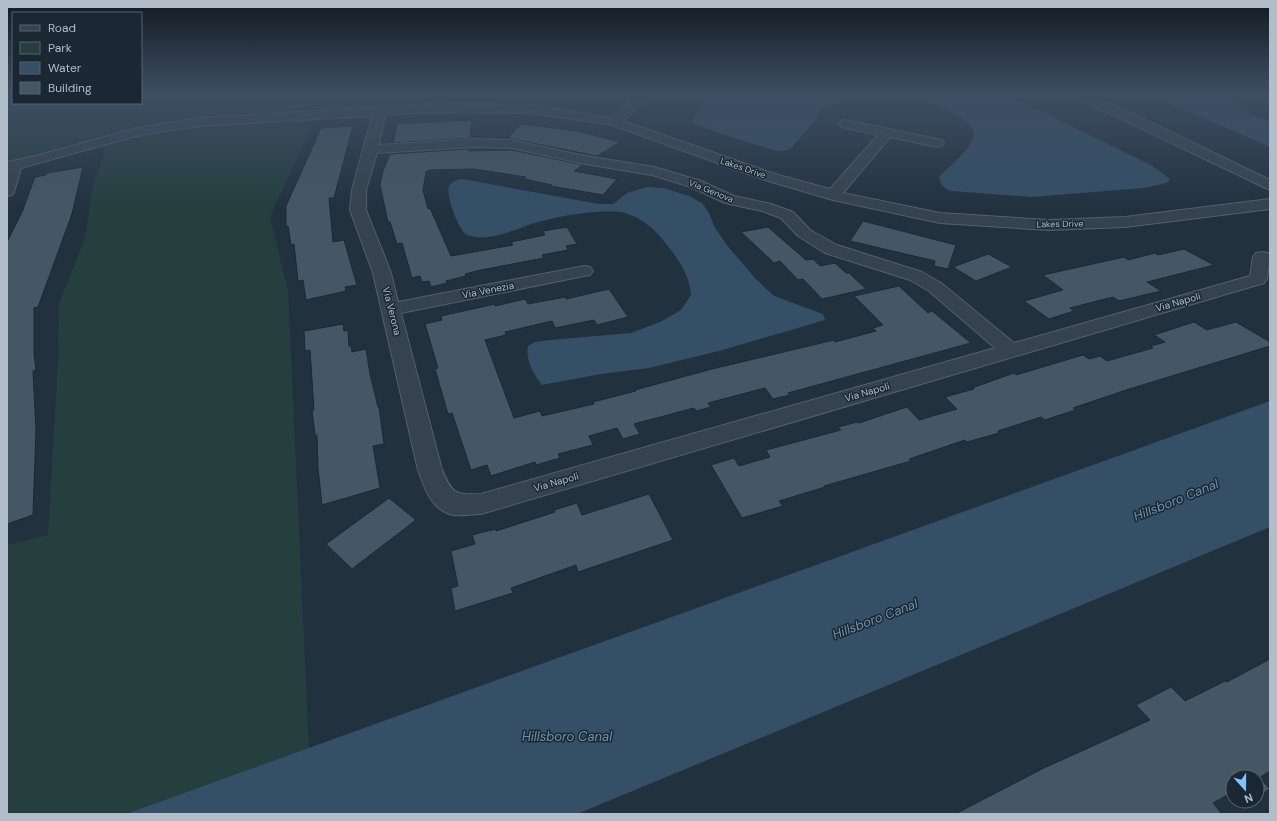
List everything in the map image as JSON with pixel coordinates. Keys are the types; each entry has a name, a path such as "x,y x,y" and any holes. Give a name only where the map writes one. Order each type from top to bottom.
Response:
{"street":[{"name":"Lakes Drive","path":"11,166 69,152 136,132"},
{"name":"Via Verona","path":"375,132 359,190 358,210 382,273 392,309 430,470 439,493 454,505"},
{"name":"Lakes Drive","path":"639,132 759,183 833,195 940,218 1049,225 1125,222 1270,204"},
{"path":"833,195 887,132"},
{"path":"888,132 937,143"},
{"path":"1160,132 1270,186"},
{"name":"Via Genova","path":"371,149 474,143 512,144 580,159 654,171 696,184 730,200 766,207 787,215 804,233 831,249 916,276 935,287 1011,351"},
{"path":"7,192 11,166"},
{"path":"730,200 759,183"},
{"name":"Via Napoli","path":"454,505 481,504 1258,279 1262,257"},
{"name":"Via Venezia","path":"392,309 584,271"}],"green space":[{"path":"7,132 309,132 270,217 288,290 309,749 126,814 7,814 7,545 48,535 58,359 59,304 85,238 92,189 105,150 96,146 78,145 35,156 7,160"}],"water":[{"path":"718,132 805,132 789,150 776,151"},
{"path":"974,132 1084,132 1151,165 1170,179 1167,183 1143,188 1031,197 952,191 947,189 941,183 939,177 970,145"},
{"path":"1236,132 1270,132 1270,147"},
{"path":"462,179 599,204 613,204 627,193 647,187 664,188 689,196 702,203 709,213 714,226 726,244 755,278 774,296 823,314 825,320 719,351 649,368 601,374 542,385 533,372 529,361 527,351 528,346 535,342 550,340 631,333 660,322 681,310 691,295 686,274 675,256 658,234 643,221 625,213 603,212 576,214 548,219 490,237 474,237 467,235 460,227 457,220 448,190 452,183"},
{"name":"Hillsboro Canal","path":"1270,401 1270,527 577,814 126,814"}],"building":[{"path":"319,132 351,132 334,198 329,198 333,242 344,240 357,285 345,287 346,291 306,300 303,280 298,281 294,244 291,245 288,226 286,227 286,206"},
{"path":"395,132 471,132 470,138 393,143"},
{"path":"513,132 582,132 620,142 597,156 508,138"},
{"path":"469,149 469,151 512,150 583,165 574,171 617,179 603,195 551,186 552,185 524,179 526,177 474,169 429,170 426,172 423,190 428,209 430,208 451,256 513,245 511,242 545,235 543,231 567,227 577,244 566,246 568,250 542,255 544,258 465,274 466,276 446,281 447,283 431,287 429,281 422,282 420,276 412,278 402,243 397,244 390,222 388,222 380,185 383,171 390,154"},
{"path":"83,167 72,214 38,307 34,308 34,354 36,370 33,371 36,430 33,515 7,524 7,242 22,212 35,177 46,175 47,173"},
{"path":"863,221 956,245 948,269 934,266 935,261 850,241"},
{"path":"768,227 806,260 813,259 820,266 835,263 846,273 849,273 866,289 822,299 803,279 798,280 780,261 774,263 741,232"},
{"path":"1184,249 1214,265 1147,282 1161,291 1119,301 1113,297 1070,308 1074,311 1049,319 1024,301 1063,290 1043,275 1124,257 1128,260 1155,253 1158,255"},
{"path":"988,254 1012,267 976,281 953,267"},
{"path":"899,286 928,313 932,311 971,343 788,393 790,395 773,399 765,388 708,403 711,407 696,411 694,408 634,424 640,434 623,439 617,428 589,436 593,445 558,454 560,458 536,465 535,462 491,476 487,465 471,470 452,413 448,414 435,369 438,368 425,324 442,320 441,316 495,304 495,306 525,299 528,304 565,297 566,299 609,289 628,317 597,325 594,320 555,328 552,321 505,332 506,335 485,340 514,418 540,411 542,416 594,404 593,402 712,369 834,340 835,342 876,331 873,328 883,325 854,296"},
{"path":"1194,322 1207,330 1236,322 1270,342 1270,346 1126,390 1073,408 1075,410 1045,420 1041,417 998,431 999,433 967,442 965,440 909,459 911,461 824,486 825,487 779,501 783,506 742,518 711,465 734,458 739,466 770,457 766,450 841,430 838,427 857,422 859,423 907,407 919,420 957,409 945,397 974,389 972,388 1014,373 1016,375 1083,355 1089,359 1100,356 1107,361 1153,348 1151,346 1165,342 1154,335"},
{"path":"343,324 344,331 348,330 349,346 351,346 352,352 366,349 370,374 379,407 384,444 373,446 380,488 322,505 318,468 317,435 315,435 312,410 314,410 310,350 305,351 304,331"},
{"path":"649,494 673,540 578,572 576,565 511,588 513,593 455,611 451,588 458,586 451,551 475,544 472,535 496,529 496,531 555,512 554,510 577,503 582,515"},
{"path":"389,498 416,520 352,569 326,544"},
{"path":"1270,659 1270,771 1265,774 1265,769 1225,769 1225,796 1213,803 1222,814 955,814 1044,768 1150,720 1136,705 1171,687 1185,701 1225,681 1227,682"},
{"path":"1265,784 1270,789 1265,792"}]}
